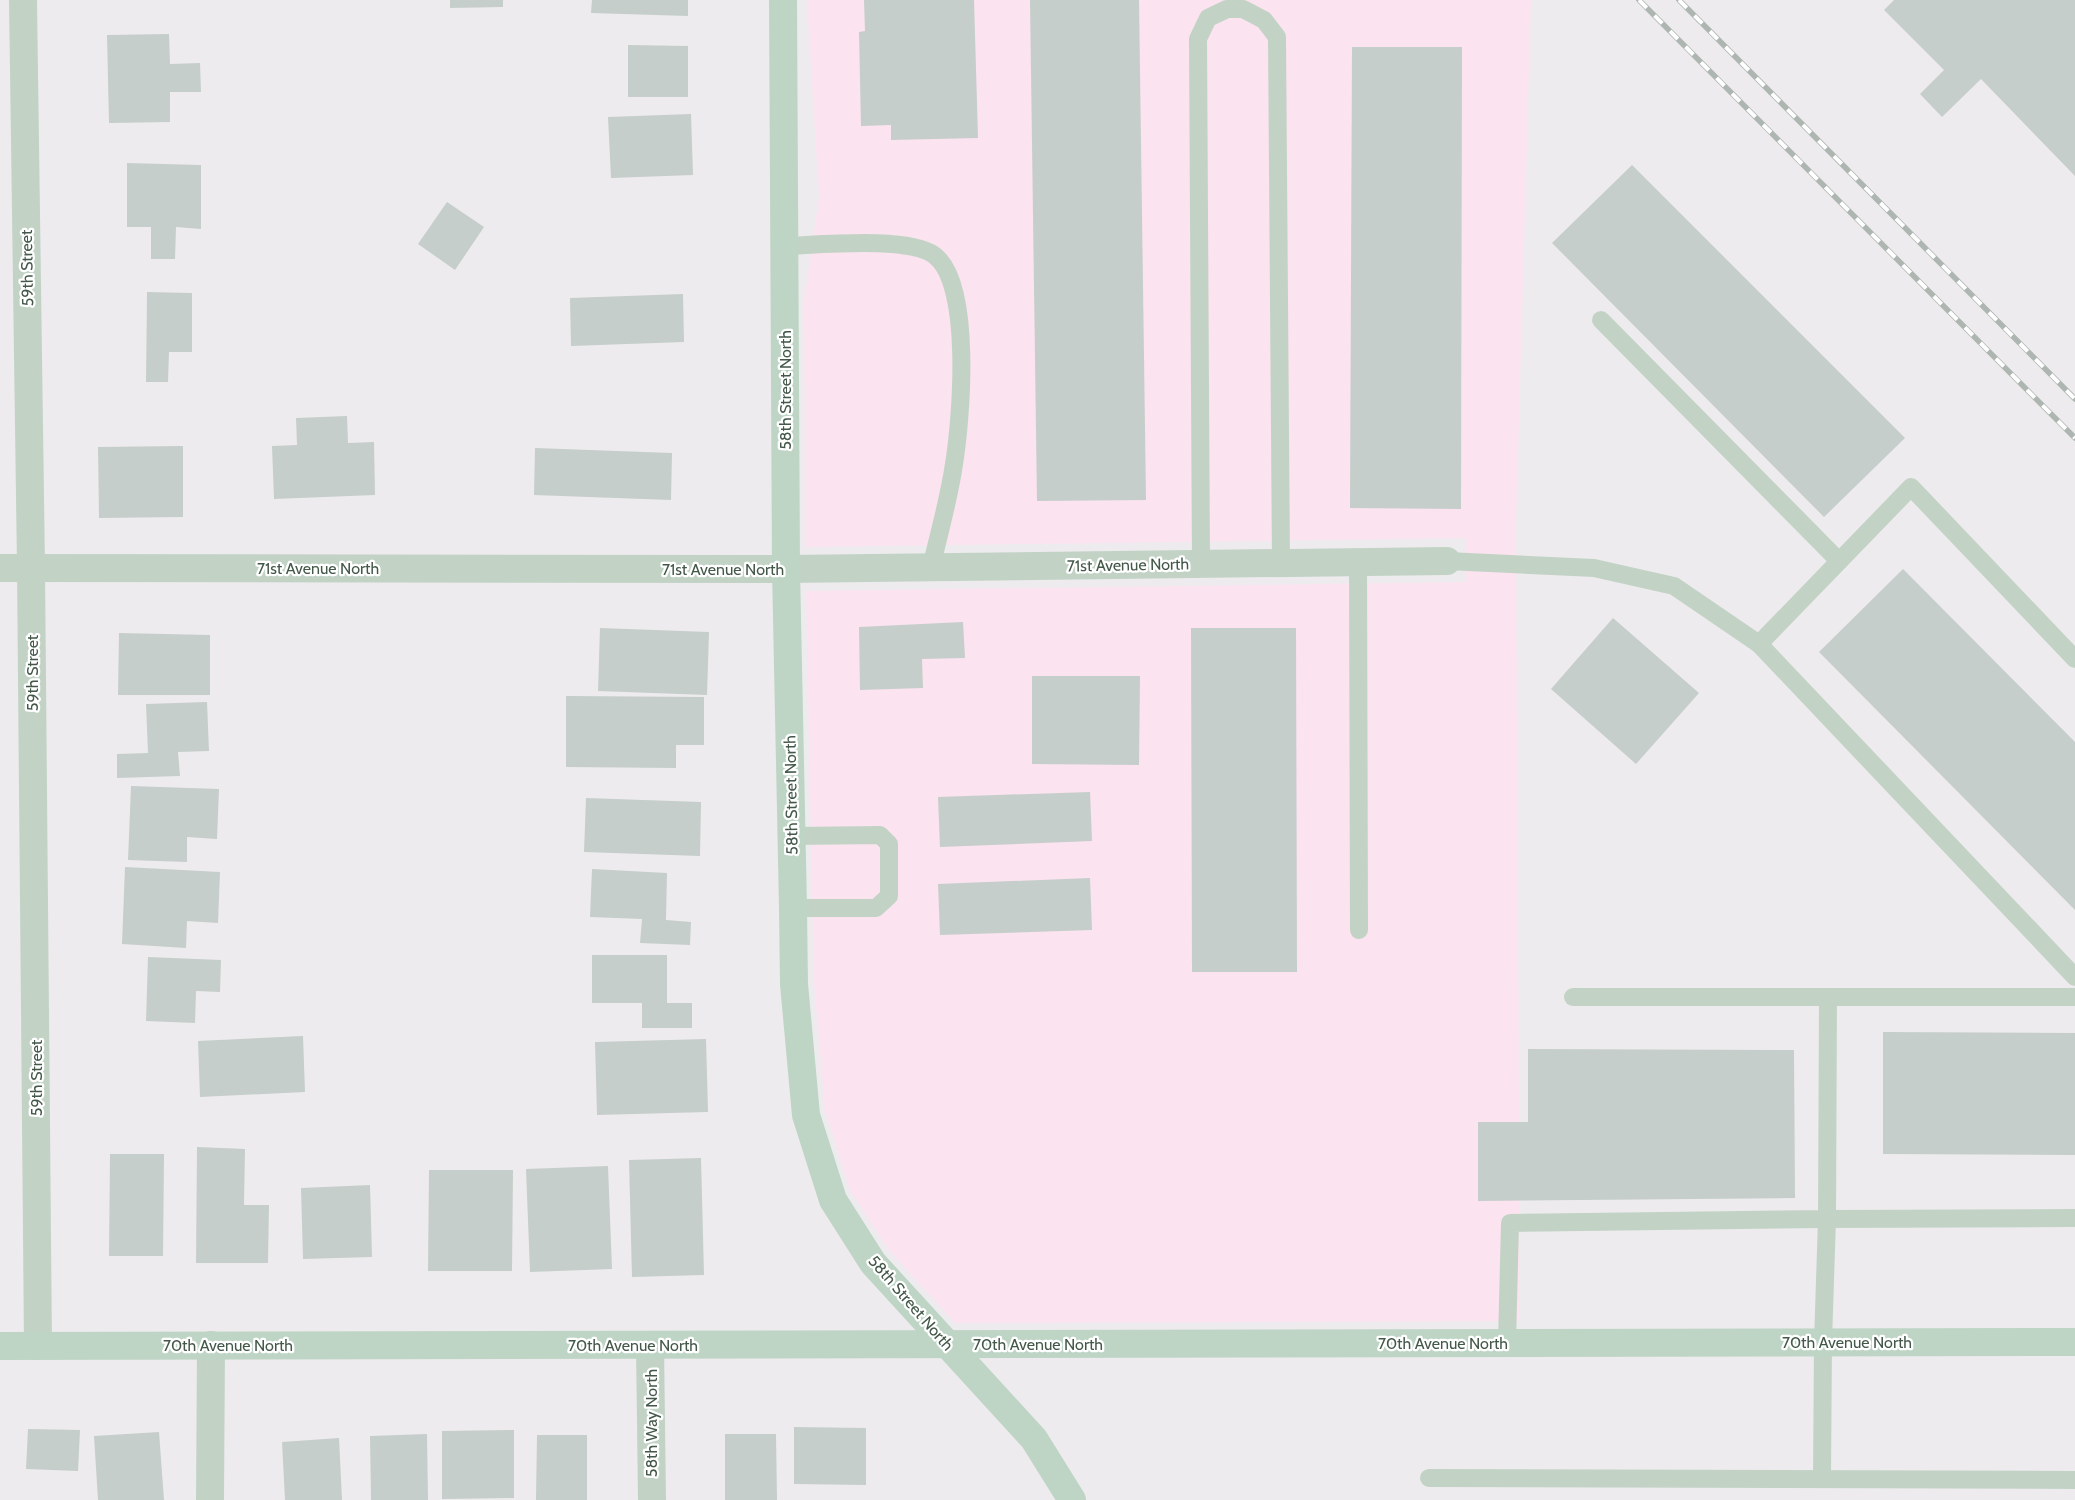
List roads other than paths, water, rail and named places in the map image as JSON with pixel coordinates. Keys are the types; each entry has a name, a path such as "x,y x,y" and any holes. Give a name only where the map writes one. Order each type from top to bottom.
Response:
{"street":[{"name":"59th Street","path":"23,0 31,568 38,1346"},
{"name":"58th Street North","path":"783,0 786,570 794,984 806,1115 833,1200 873,1263 1034,1439 1072,1500"},
{"name":"71st Avenue North","path":"0,568 786,570 1447,561"},
{"name":"70th Avenue North","path":"0,1346 2075,1342"},
{"path":"210,1500 211,1345"},
{"name":"58th Way North","path":"650,1345 652,1500"}],"lane":[{"path":"1201,564 1198,39 1208,18 1227,9 1243,9 1264,20 1277,37 1281,562"},
{"path":"784,246 888,243 917,246 934,255 946,268 961,326 961,404 954,463 944,516 930,568"},
{"path":"1601,320 1839,561"},
{"path":"1758,644 1911,487 2075,659"},
{"path":"1447,561 1594,568 1674,586 1758,644 2075,976"},
{"path":"1358,562 1359,930"},
{"path":"792,836 880,835 889,844 889,896 876,908 793,908"},
{"path":"1822,1479 1823,1342 1827,1219 1828,997"},
{"path":"1573,998 2075,997"},
{"path":"1507,1343 1510,1224 1827,1219 2075,1218"},
{"path":"1429,1478 2075,1480"}],"railway":[{"path":"1639,0 2075,438"},
{"path":"1679,0 2075,399"}]}
